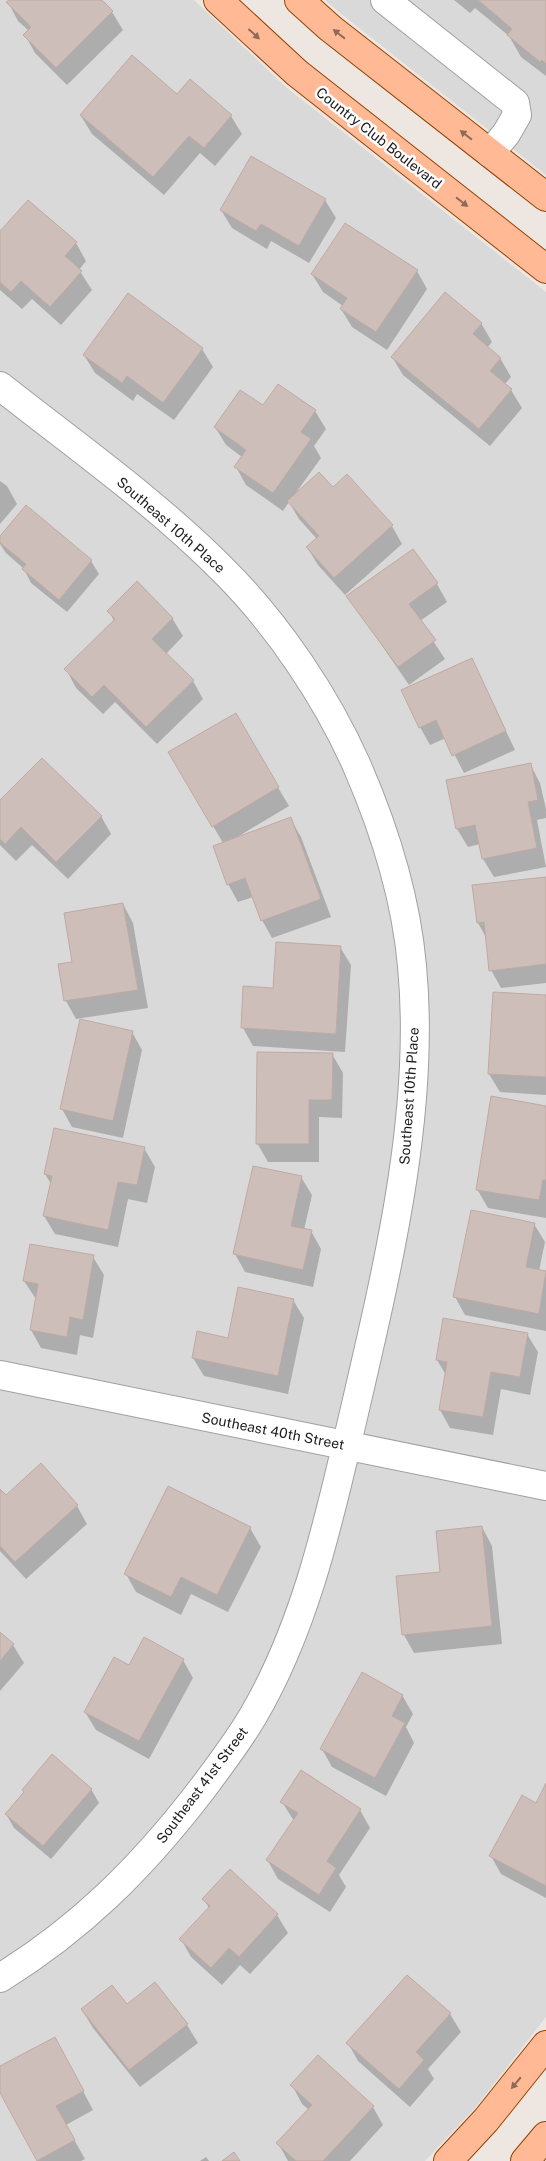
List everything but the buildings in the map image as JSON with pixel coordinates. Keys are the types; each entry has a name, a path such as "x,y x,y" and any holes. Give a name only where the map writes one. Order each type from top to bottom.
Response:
{"main road":[{"name":"Country Club Boulevard","path":"218,0 297,73 546,269"},
{"path":"298,0 330,28 546,197"},
{"path":"448,2161 486,2120 546,2045"},
{"path":"525,2161 546,2136"}],"street":[{"path":"385,0 515,103 517,116 506,134 490,153"},
{"name":"Southeast 10th Place","path":"0,386 194,542 260,610 307,676 342,736 357,766 382,830 400,896 412,962 414,1069 403,1175 368,1353 346,1446"},
{"name":"Southeast 40th Street","path":"0,1375 546,1486"},
{"name":"Southeast 41st Street","path":"0,1978 71,1928 117,1888 160,1843 228,1756 259,1705 296,1624 312,1577 346,1446"}],"shaded area":[{"path":"0,0 194,0 287,88 546,292 546,2017 475,2108 425,2161 0,2161"},
{"path":"325,0 546,0 546,175 340,13"}]}
